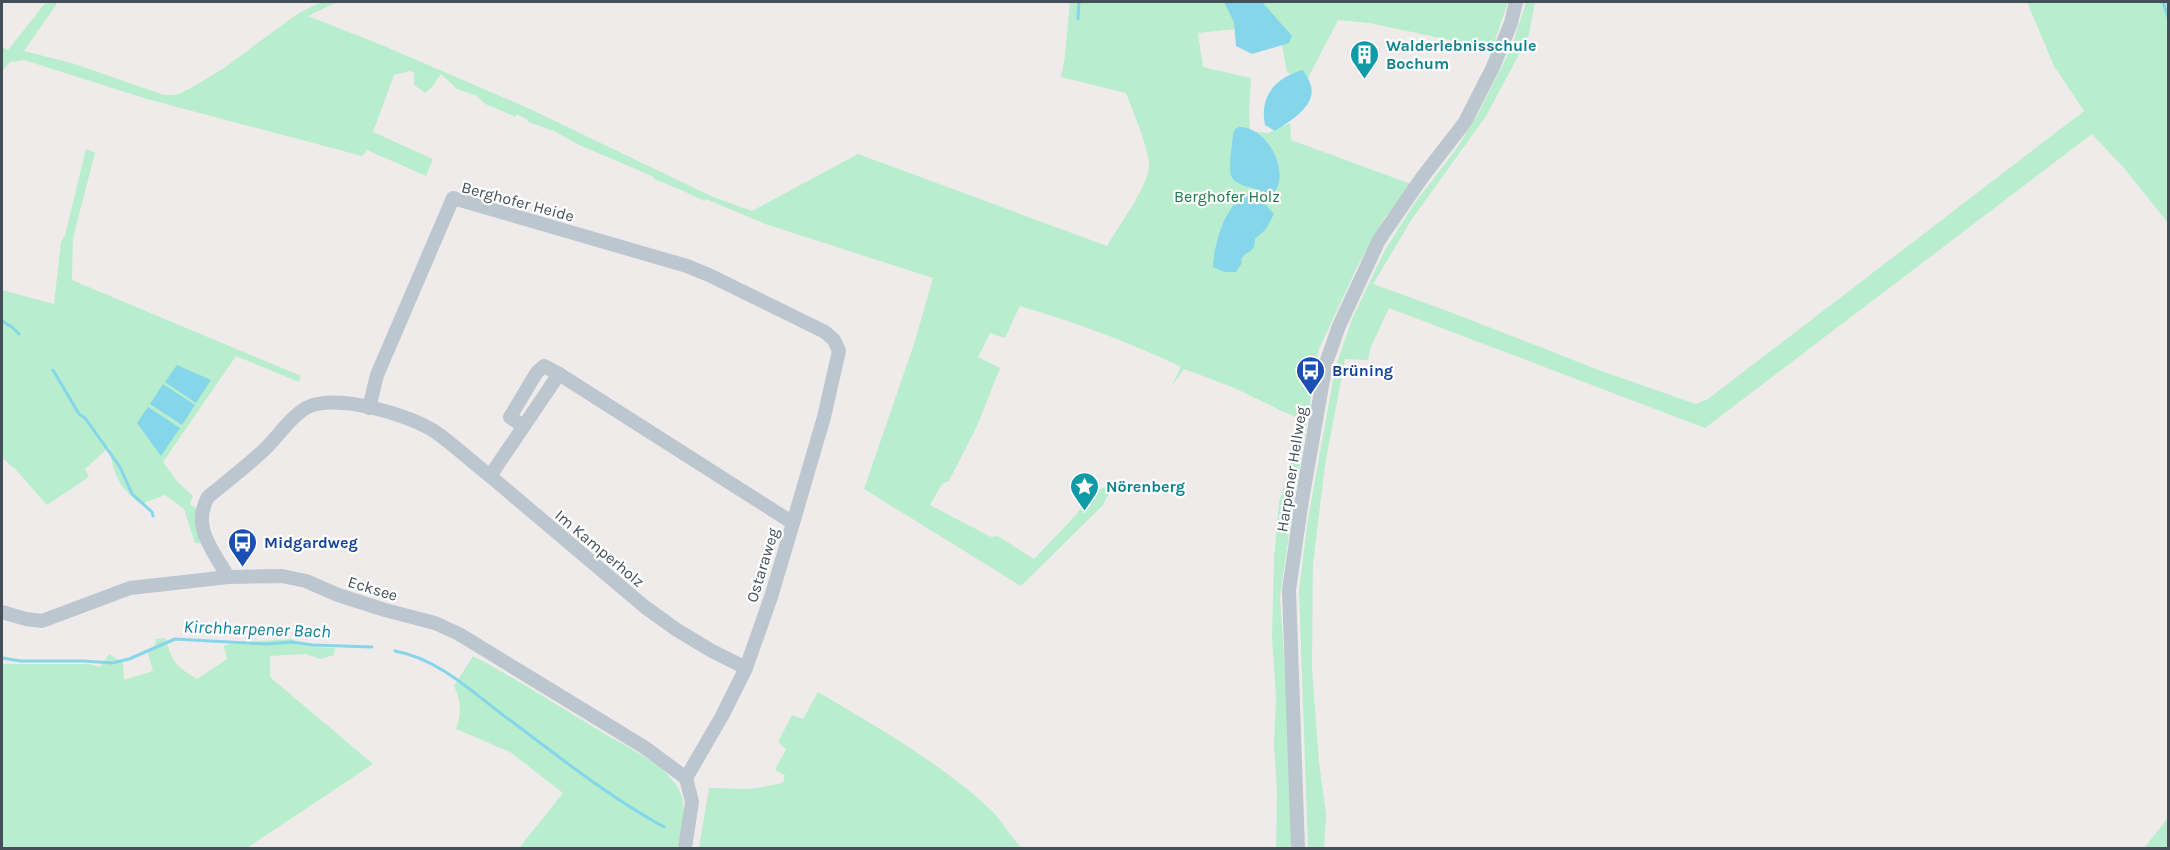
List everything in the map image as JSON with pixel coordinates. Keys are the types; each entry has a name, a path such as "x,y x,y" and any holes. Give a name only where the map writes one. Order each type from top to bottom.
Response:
{"street":[{"name":"Harpener Hellweg","path":"1298,849 1289,590 1326,363 1339,326 1379,240 1421,179 1465,122 1493,67 1511,23 1516,2"},
{"name":"Berghofer Heide","path":"369,408 377,375 453,198 709,275 825,332 834,340 839,351"},
{"name":"Ostaraweg","path":"689,784 746,668 771,597 824,417 839,351"},
{"path":"228,578 202,531 202,507 208,496 265,449 303,410 321,403 332,403 369,408 396,415 435,432 490,477 558,374 793,523"},
{"name":"Im Kamperholz","path":"490,477 645,607 703,646 746,668"},
{"name":"Ecksee","path":"2,612 42,621 130,588 228,578 282,576 306,581 338,595 435,623 501,658 644,747 689,784"},
{"path":"686,849 692,802 689,784"}],"green space":[{"name":"Berghofer Holz","path":"46,2 58,2 24,51 75,64 164,95 176,95 224,68 297,14 321,2 337,2 308,16 530,109 711,196 752,211 858,154 1107,246 1143,186 1149,161 1126,93 1061,77 1070,2 1237,2 1236,29 1198,33 1203,67 1251,78 1250,131 1268,133 1290,123 1291,140 1411,184 1384,219 1357,267 1319,349 1280,597 1290,750 1292,848 1276,848 1277,792 1274,743 1276,699 1272,636 1274,560 1279,503 1303,420 1234,388 1184,369 1171,387 1181,367 1102,333 1020,306 1005,338 990,333 978,357 1000,368 977,426 949,481 942,484 930,505 991,537 998,536 1034,559 1076,515 1090,495 1115,481 1103,505 1021,586 864,489 915,341 933,278 765,224 706,199 704,201 579,145 554,131 528,122 517,114 516,117 485,104 477,96 457,89 441,74 425,93 414,85 414,73 410,71 394,75 373,132 433,159 426,176 367,150 362,156 147,99 24,60 10,62 2,71 2,47 8,50"},
{"path":"1247,2 1508,2 1492,49 1369,23 1338,20 1306,82 1287,72 1278,25"},
{"path":"1526,2 1535,2 1528,38 1486,116 1412,219 1373,284 1604,372 1696,404 1708,399 2084,111 2054,66 2027,2 2168,2 2168,223 2124,168 2092,134 1705,428 1389,308 1371,347 1368,360 1345,359 1325,465 1313,564 1312,668 1319,762 1326,814 1324,848 1308,848 1299,590 1308,519 1335,369 1352,319 1385,250 1414,204 1457,148 1478,114 1512,46"},
{"path":"86,149 95,153 73,238 72,280 301,376 299,382 236,356 163,462 176,480 193,496 190,504 200,512 206,544 195,543 184,509 165,495 141,504 127,492 115,473 109,447 85,469 89,477 47,505 16,470 2,458 2,290 54,304 61,242 65,235"},
{"path":"166,638 170,653 176,663 197,679 227,659 224,646 232,643 291,639 313,647 335,648 334,655 320,659 306,654 270,656 270,677 373,764 247,848 2,848 2,664 89,664 100,667 109,654 123,663 124,680 153,671 148,654 155,645 156,639"},
{"path":"473,656 640,754 665,772 678,788 683,801 683,821 678,848 519,848 563,793 510,752 456,729 460,707 454,686"},
{"path":"818,692 907,746 950,776 990,809 1022,848 699,848 709,788 751,789 783,783 785,775 775,770 786,749 778,742 792,715 803,719"},
{"path":"2168,818 2168,848 2144,848"}],"water":[{"path":"1224,2 1262,2 1292,36 1289,43 1252,54 1236,46 1234,22"},
{"path":"1303,70 1312,91 1307,105 1302,112 1275,131 1265,125 1267,97 1285,77"},
{"path":"1239,127 1259,134 1274,152 1280,175 1273,194 1237,183 1232,178 1230,163 1233,134"},
{"path":"1249,195 1261,200 1274,214 1266,229 1255,239 1252,249 1241,259 1242,263 1236,272 1224,272 1213,267 1222,225 1233,206"},
{"path":"177,365 211,380 196,403 165,382"},
{"path":"163,384 195,405 182,425 150,404"},
{"path":"148,407 180,428 161,456 137,423"}],"waterway":[{"path":"1078,19 1079,2"},
{"path":"2163,2 2168,17"},
{"path":"2,321 19,334"},
{"path":"53,370 79,414 85,418 120,467 132,494 152,512 153,516"},
{"name":"Kirchharpener Bach","path":"2,658 21,661 112,663 129,659 175,639 372,647"},
{"name":"Kirchharpener Bach","path":"395,651 411,655 441,669 584,776 623,803 664,827"}],"place":[{"name":"Walderlebnisschule Bochum","path":"1365,80"},
{"name":"Brüning","path":"1311,396"},
{"name":"Nörenberg","path":"1085,512"},
{"name":"Midgardweg","path":"243,568"}]}
